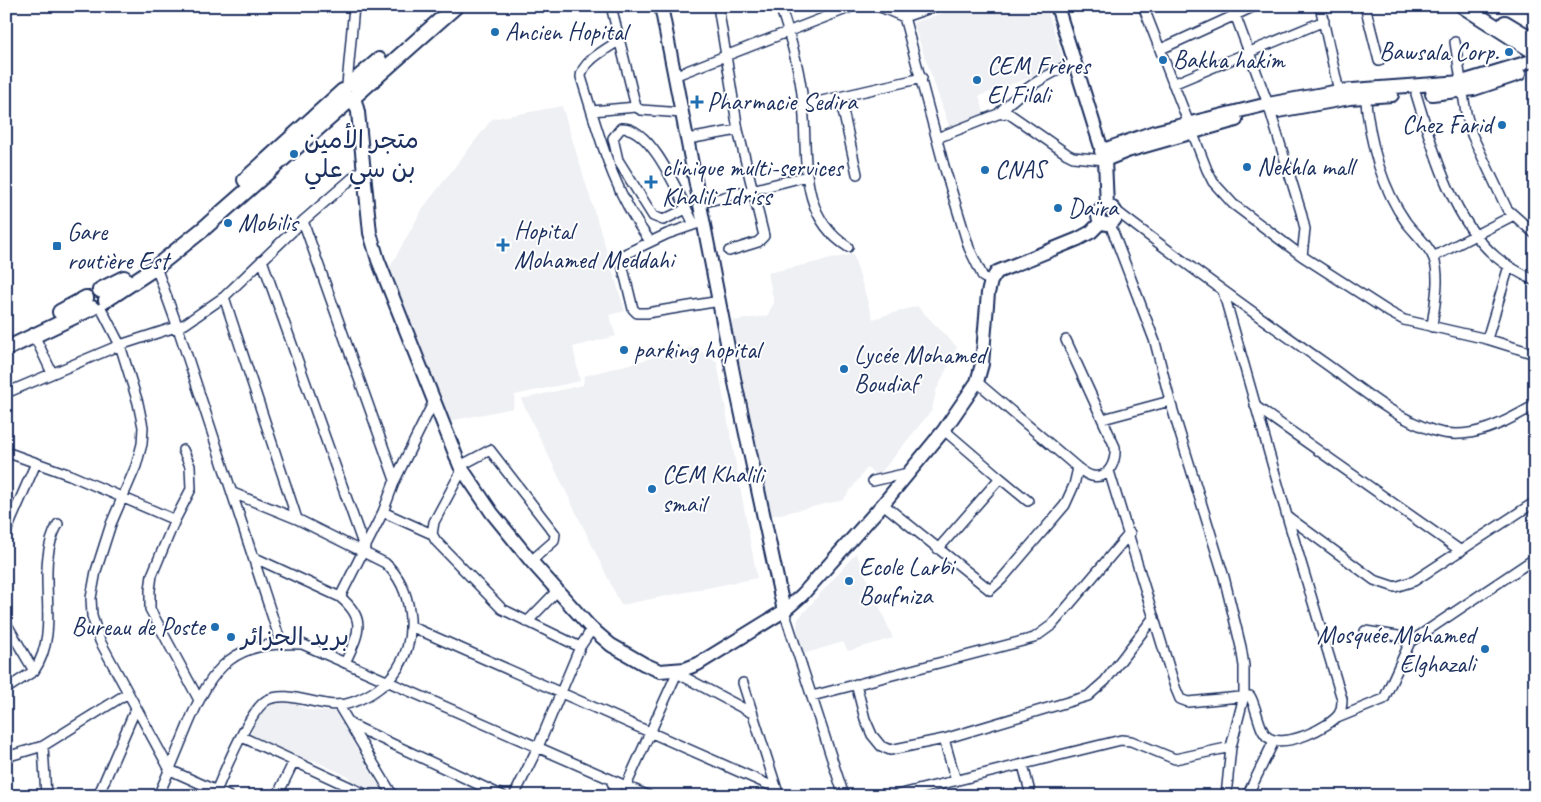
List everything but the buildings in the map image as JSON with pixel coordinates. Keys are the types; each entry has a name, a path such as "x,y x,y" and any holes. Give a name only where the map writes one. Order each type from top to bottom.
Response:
{"main road":[{"path":"6,349 97,301 156,267 202,230 443,6"},
{"path":"6,340 97,301 166,250 351,92 456,6"},
{"path":"661,6 700,203 699,223 720,301 736,388 784,611"},
{"path":"351,92 358,112 370,233 378,260 461,468 492,513 531,561 592,629 611,645 644,664 660,670 675,672 698,664 784,611 802,595 883,504 944,430 977,382 982,364 985,316 991,281 1002,269 1078,239 1106,223 1098,214 1101,208 1111,208 1103,156 1058,6"},
{"path":"1463,6 1535,52"},
{"path":"1479,6 1535,41"},
{"path":"1365,93 1416,94 1462,86 1535,60"},
{"path":"1103,156 1154,132 1192,127 1269,108 1340,95 1462,86 1474,89 1535,68"}],"street":[{"path":"351,92 354,6"},
{"path":"610,6 636,107"},
{"path":"718,6 738,130 764,236 758,242 730,251"},
{"path":"780,6 797,61 804,104 807,176 815,213 834,237 848,246"},
{"path":"674,76 854,6"},
{"path":"878,6 902,13 936,6"},
{"path":"1161,49 1233,10 1256,6"},
{"path":"1320,6 1340,95"},
{"path":"1365,6 1379,61"},
{"path":"1148,8 1161,49 1207,170 1224,196 1302,256 1404,320 1487,339 1535,354"},
{"path":"1233,10 1269,108 1301,212 1305,229 1302,256"},
{"path":"902,13 969,248 980,272 991,281"},
{"path":"1174,84 1324,21"},
{"path":"620,40 589,63 581,73 608,162 620,193 650,241"},
{"path":"1455,42 1472,135 1497,192 1512,216 1535,234"},
{"path":"998,114 1021,91 1034,82 1076,62"},
{"path":"804,104 922,78"},
{"path":"1365,93 1370,137 1380,171 1406,222 1433,257 1436,281 1432,327"},
{"path":"1416,94 1438,161 1457,204 1475,235 1495,256 1535,281"},
{"path":"840,97 857,174"},
{"path":"592,111 636,107 641,110 683,113"},
{"path":"937,138 998,114 1011,114 1066,154 1086,158 1103,156"},
{"path":"686,209 663,220 653,216 618,160 613,138 620,128 632,130 652,148 670,176 686,209 699,223 650,241 625,254 622,260 635,312 647,313 720,301"},
{"path":"688,139 738,130"},
{"path":"6,393 120,345 178,328 224,297 303,222 364,168"},
{"path":"700,203 807,176"},
{"path":"1111,208 1223,291 1402,417 1436,432 1460,434 1483,430 1535,405"},
{"path":"1433,257 1512,216"},
{"path":"303,222 395,480"},
{"path":"1106,223 1155,342 1170,401 1224,577 1239,638 1244,666 1244,696 1231,747 1226,796"},
{"path":"262,260 363,549"},
{"path":"1487,339 1509,266"},
{"path":"156,267 178,328 281,643"},
{"path":"1223,291 1287,516 1342,699 1340,712 1334,719"},
{"path":"224,297 297,519"},
{"path":"97,301 120,345 138,403 143,427 142,444 136,466 122,497 96,571 92,598 92,616 100,642 170,770 216,793 228,796"},
{"path":"34,335 52,373"},
{"path":"977,382 1078,468 1092,477 1109,471 1116,458 1115,447 1104,419 1066,340"},
{"path":"340,597 383,512 395,480 435,399"},
{"path":"1104,419 1170,401"},
{"path":"1255,406 1461,551"},
{"path":"944,430 1028,501"},
{"path":"183,450 190,466 191,488 175,520 152,576 150,609 198,700"},
{"path":"432,534 434,522 461,468 490,450 555,534 554,541 531,561"},
{"path":"6,452 122,497 175,520"},
{"path":"6,532 10,517 36,463"},
{"path":"883,504 986,589 994,588 1065,505 1074,485 1078,468"},
{"path":"1109,471 1130,533 1180,699 1200,701 1250,696 1255,704 1263,733 1280,743 1297,739 1334,719 1380,702 1386,697 1410,642 1534,563"},
{"path":"873,480 908,473"},
{"path":"938,549 1000,478"},
{"path":"216,793 258,707 276,697 338,706 364,698 386,681 398,668 406,651 410,626 407,600 394,572 385,564 363,549 297,519 233,494"},
{"path":"1287,516 1374,580 1388,586 1403,586 1414,581 1535,502"},
{"path":"383,512 432,534 502,609 580,647"},
{"path":"6,689 34,671 43,658 48,642 49,550 58,524"},
{"path":"812,696 1034,638 1052,625 1130,533"},
{"path":"253,557 340,597 351,606 357,616 359,627 345,663"},
{"path":"527,622 558,590"},
{"path":"784,611 844,796"},
{"path":"856,684 865,720 872,735 881,746 890,750 944,739 1088,696 1105,681 1154,617"},
{"path":"6,623 34,671"},
{"path":"410,626 650,731 778,792"},
{"path":"514,796 538,747 580,647 592,629"},
{"path":"1365,631 1398,636 1410,642"},
{"path":"158,796 198,700 210,678 223,664 237,654 281,643 302,644 649,796"},
{"path":"626,786 675,672 752,713"},
{"path":"742,684 778,792"},
{"path":"6,757 42,746 128,694"},
{"path":"338,706 393,796"},
{"path":"98,796 136,708"},
{"path":"350,724 503,796"},
{"path":"242,737 369,796"},
{"path":"944,739 956,781"},
{"path":"893,796 1122,740 1131,741 1175,759 1231,747"},
{"path":"1247,796 1274,740"},
{"path":"42,746 46,796"},
{"path":"277,796 294,761"},
{"path":"1023,765 1032,796"},
{"path":"611,780 618,796"}],"shaded area":[{"name":"CEM Frères El Filali","path":"964,6 1046,6 1065,65 979,96 985,115 949,126 913,23"},
{"name":"Hopital Mohamed Meddahi","path":"562,106 625,311 609,315 616,336 573,347 580,381 515,395 513,408 450,421 390,267 423,208 492,119"},
{"name":"Lycée Mohamed Boudiaf","path":"853,254 873,319 917,306 957,347 936,391 932,410 878,476 867,468 843,500 771,516 731,321 767,316 774,303 768,273"},
{"name":"CEM Khalili smail","path":"694,347 717,362 757,578 621,605 521,399 583,385 584,376"},
{"name":"Ecole Larbi Boufniza","path":"856,553 893,638 848,651 843,642 803,654 797,629 798,619"},
{"path":"290,702 309,710 335,712 380,788 378,794 351,782 349,777 313,760 307,762 250,736 259,714 266,707 273,704"}],"place":[{"name":"Ancien Hopital","path":"495,32"},
{"name":"Bawsala Corp.","path":"1509,52"},
{"name":"Bakha hakim","path":"1163,60"},
{"name":"CEM Frères El Filali","path":"977,80"},
{"name":"Pharmacie Sedira","path":"697,102"},
{"name":"Chez Farid","path":"1502,125"},
{"name":"متجر الأمين بن سي علي","path":"294,154"},
{"name":"Nekhla mall","path":"1247,167"},
{"name":"CNAS","path":"985,170"},
{"name":"clinique multi-services Khalili Idriss","path":"651,182"},
{"name":"Daïra","path":"1058,208"},
{"name":"Mobilis","path":"228,223"},
{"name":"Hopital Mohamed Meddahi","path":"503,245"},
{"name":"Gare routière Est","path":"57,246"},
{"name":"parking hopital","path":"624,350"},
{"name":"Lycée Mohamed Boudiaf","path":"844,369"},
{"name":"CEM Khalili smail","path":"652,489"},
{"name":"Ecole Larbi Boufniza","path":"849,581"},
{"name":"Bureau de Poste","path":"215,627"},
{"name":"بريد الجزائر","path":"231,637"},
{"name":"Mosquée Mohamed Elghazali","path":"1485,649"}]}
